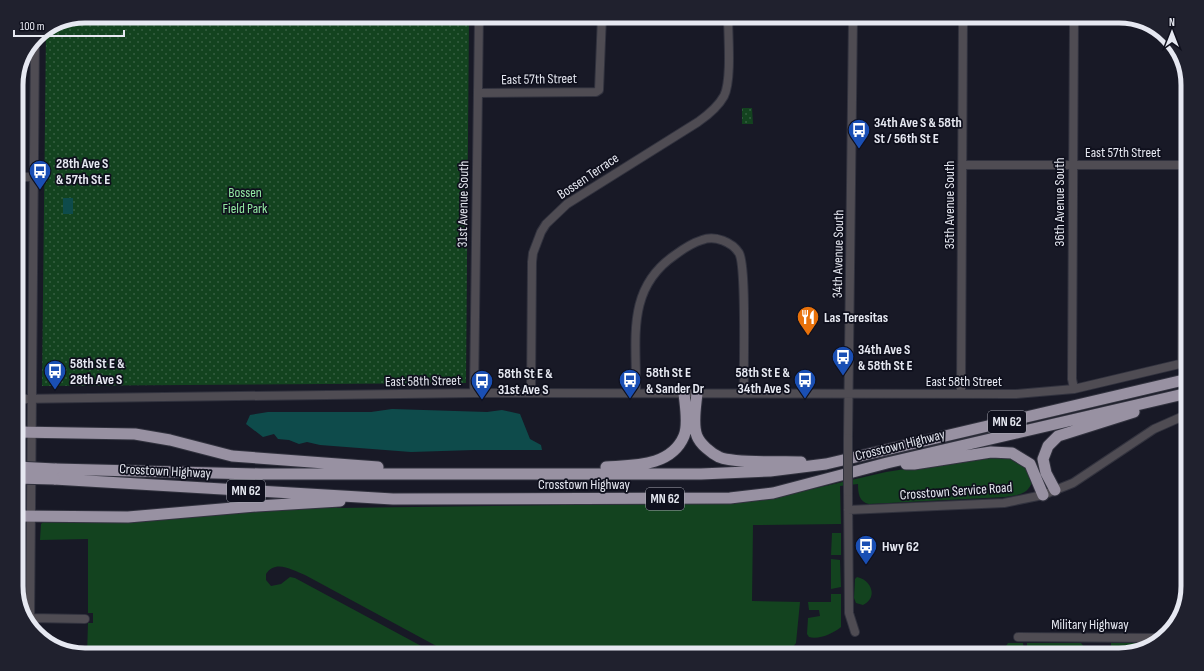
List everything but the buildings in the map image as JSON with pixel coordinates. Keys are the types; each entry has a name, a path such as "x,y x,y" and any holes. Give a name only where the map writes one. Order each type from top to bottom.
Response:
{"highway":[{"name":"Crosstown Highway","path":"23,477 54,474 701,474 770,471 826,464 1181,381"},
{"path":"525,473 651,463 673,453 685,436 684,393"},
{"path":"697,393 695,417 697,436 707,449 719,457 737,460 826,464"},
{"name":"Crosstown Highway","path":"23,468 54,474 393,499 730,498 773,493 887,463 1181,396"},
{"path":"1055,490 1046,473 1043,459 1048,446 1058,436 1181,396"},
{"path":"23,432 135,434 170,440 232,456 378,468 404,474"},
{"path":"887,463 914,464 991,452 1012,453 1030,464 1043,495"},
{"path":"23,516 128,517 257,506 393,499"}],"street":[{"name":"31st Avenue South","path":"474,393 479,23"},
{"name":"East 57th Street","path":"478,93 596,92 599,90 601,85 602,23"},
{"name":"Bossen Terrace","path":"531,393 532,262 538,238 544,228 567,204 710,114 725,93 728,82 728,23"},
{"name":"34th Avenue South","path":"853,23 848,510 849,613 855,632"},
{"name":"35th Avenue South","path":"961,394 964,23"},
{"name":"36th Avenue South","path":"1074,23 1072,379 1074,389"},
{"path":"30,615 35,49"},
{"name":"East 57th Street","path":"962,165 1181,165"},
{"path":"23,177 35,177"},
{"path":"636,393 637,318 639,301 644,288 662,264 695,242 705,239 715,239 725,241 740,254 743,275 744,393"},
{"name":"East 58th Street","path":"23,399 214,398 474,393 1016,394 1074,389 1181,364"},
{"name":"Crosstown Service Road","path":"848,510 1004,503 1043,495 1073,483 1154,429 1181,417"},
{"path":"34,621 85,619"},
{"name":"Military Highway","path":"1018,637 1153,638"}],"green space":[{"name":"Bossen Field Park","path":"86,23 469,23 466,383 42,386 46,37 54,31 65,26"},
{"path":"742,108 752,108 753,124 742,124"},
{"path":"988,456 1015,459 1024,466 1033,479 1026,491 1014,496 869,504 861,499 858,484 840,486 841,524 753,525 752,601 800,602 796,643 792,648 440,648 305,575 279,566 274,567 266,574 266,580 271,586 281,584 290,577 295,578 425,648 87,648 88,623 93,623 93,613 88,613 88,539 40,540 41,524 44,521 337,507 711,503 795,493 886,472"},
{"path":"832,533 841,533 841,555 831,555"},
{"path":"831,559 840,560 841,587 831,589"},
{"path":"857,577 869,585 872,594 868,602 863,605 856,603 854,598 855,579"},
{"path":"831,594 841,594 841,627 834,632 817,638 809,637 807,634 808,618 820,616 819,610 809,610 808,602 831,602"},
{"path":"1008,643 1023,643 1024,648 1005,648"},
{"path":"1027,643 1081,643 1085,648 1027,648"},
{"path":"1111,643 1142,643 1135,646 1111,648"},
{"path":"820,646 835,648 815,648"}],"shaded area":[{"path":"63,198 73,198 73,214 63,214"},
{"path":"392,409 487,412 502,410 520,414 530,439 541,445 542,450 411,452 320,445 307,442 299,444 289,440 278,439 274,434 263,437 246,424 250,415 268,412 371,412"}],"place":[{"name":"34th Ave S & 58th St / 56th St E","path":"859,150"},
{"name":"28th Ave S & 57th St E","path":"40,190"},
{"name":"Las Teresitas","path":"808,336"},
{"name":"34th Ave S & 58th St E","path":"843,376"},
{"name":"58th St E & 28th Ave S","path":"55,390"},
{"name":"58th St E & 31st Ave S","path":"482,400"},
{"name":"58th St E & Sander Dr","path":"630,400"},
{"name":"58th St E & 34th Ave S","path":"805,400"},
{"name":"Hwy 62","path":"866,566"}]}
